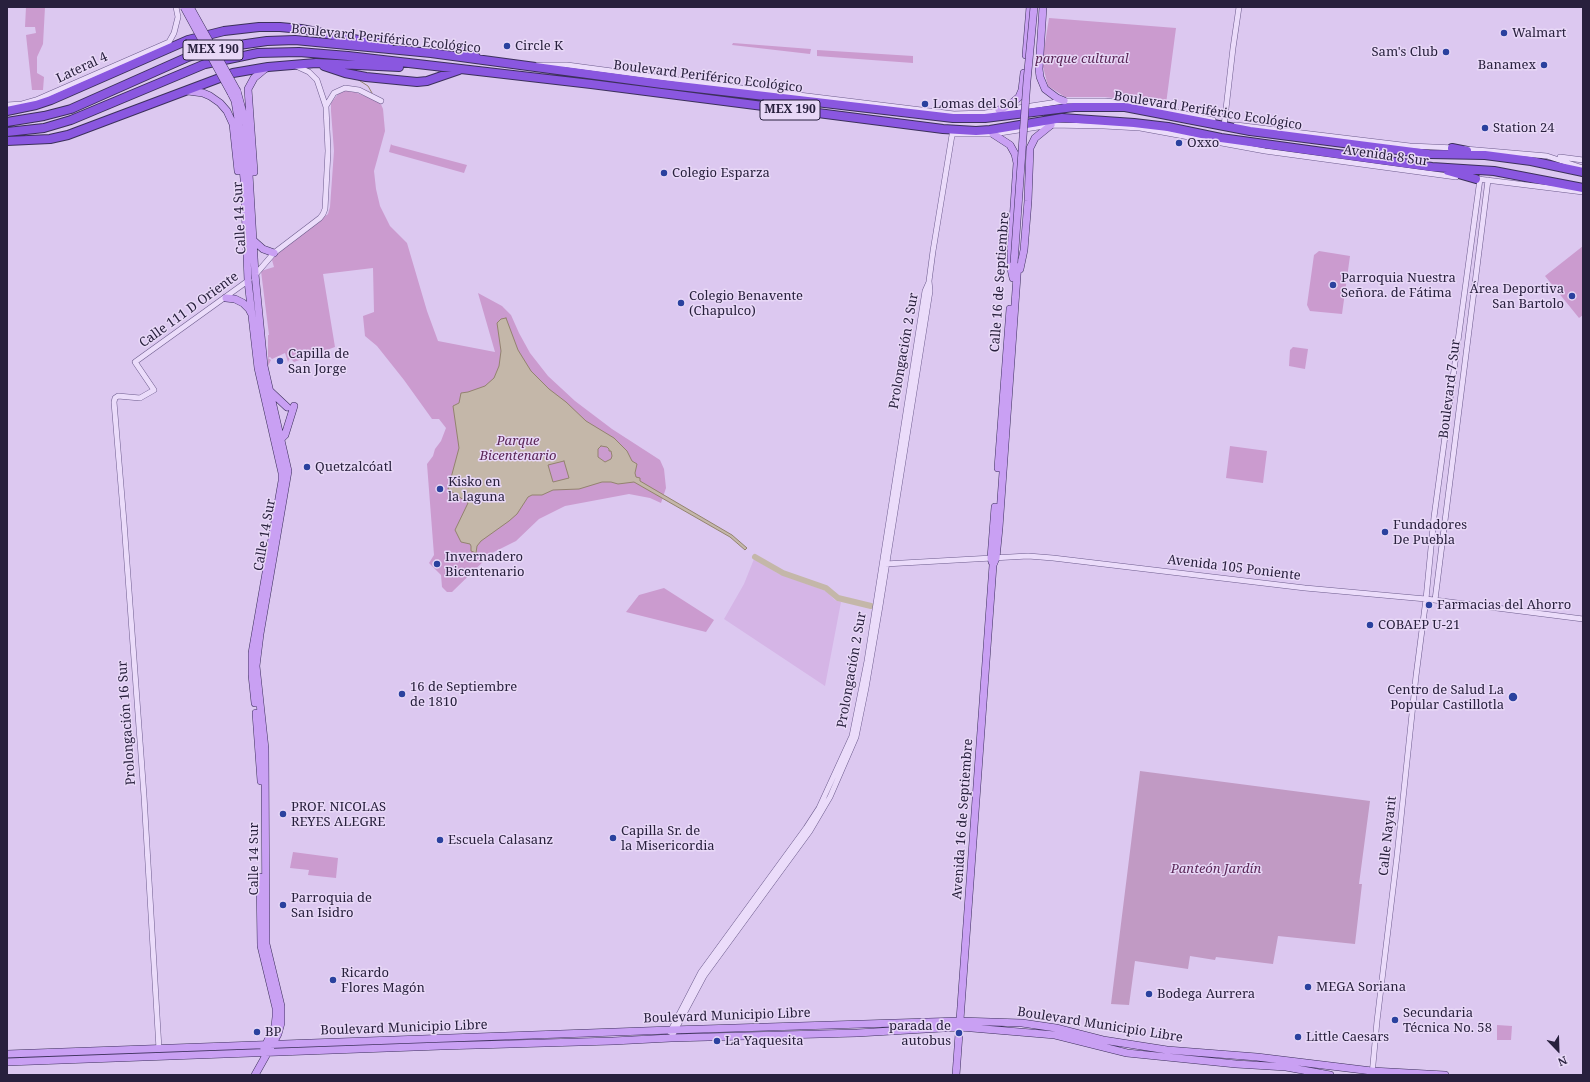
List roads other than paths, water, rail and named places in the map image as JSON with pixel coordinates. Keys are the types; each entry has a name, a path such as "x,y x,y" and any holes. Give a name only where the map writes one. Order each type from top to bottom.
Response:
{"highway":[{"path":"7,111 36,105 51,100 114,68 188,40 214,33 259,27 301,29 369,42 421,49 431,53"},
{"name":"Boulevard Periférico Ecológico","path":"7,122 44,116 71,109 188,58 218,48 267,41 295,40 431,53 662,84 953,118 986,118 1020,115 1059,108 1109,106 1224,124 1258,132 1429,154 1485,155 1531,161 1583,172"},
{"path":"462,51 474,55 479,60"},
{"name":"Boulevard Periférico Ecológico","path":"7,132 31,130 57,125 72,120 196,67 231,57 258,53 292,52 341,55 460,69 953,132 990,130 1062,118 1102,120 1168,127 1221,138 1432,167 1494,171 1581,188"},
{"path":"7,141 50,139 64,136 233,73 268,67 293,64 316,64 384,66 440,70 451,68"},
{"path":"316,64 345,73 366,77 417,82 427,81 460,69"},
{"path":"1452,148 1485,155"},
{"path":"1432,167 1478,179"},
{"path":"1550,188 1581,188"}],"main road":[{"name":"Calle 14 Sur","path":"184,7 235,101 253,223 263,352 278,439 282,481 255,633 252,666 261,770 261,946 276,1008 275,1026 267,1049 255,1075"},
{"name":"Calle 14 Sur","path":"190,7 237,91 246,124 247,178 245,210 248,281 258,368 288,471 260,634 256,666 265,749 266,944 281,1006 281,1023 278,1034 251,1075"},
{"path":"999,110 1014,102 1019,97 1022,90 1030,7"},
{"name":"Calle 16 de Septiembre","path":"993,560 1016,263 1027,80 1034,7"},
{"name":"Calle 16 de Septiembre","path":"1016,263 1039,7"},
{"path":"1043,7 1039,69 1040,77 1046,89 1056,98 1064,101"},
{"path":"253,223 256,214 248,89 260,71 268,67"},
{"path":"183,91 192,91 210,96 220,103 230,116 236,144 241,199 245,210"},
{"path":"1015,277 1022,263 1024,250 1030,148 1035,138 1051,125"},
{"path":"993,134 1010,145 1017,158 1011,250 1011,269 1015,277"},
{"path":"254,243 263,249 274,253"},
{"path":"226,298 235,299 243,303 249,309 252,316"},
{"path":"269,390 290,406 286,435 278,439"},
{"name":"Avenida 16 de Septiembre","path":"956,1075 993,560"},
{"name":"Boulevard Municipio Libre","path":"7,1062 267,1049 284,1044 673,1030 1022,1023 1056,1028 1103,1040 1167,1050 1257,1057 1372,1073 1445,1075"},
{"name":"Boulevard Municipio Libre","path":"7,1054 159,1049 267,1049 609,1042 669,1038 857,1033 960,1024 1055,1035 1127,1053 1286,1067 1330,1075"},
{"path":"278,1034 280,1040 284,1044"}],"street":[{"name":"Lateral 4","path":"7,105 22,104 36,100 114,68 165,44 172,39 174,34 178,17 176,7"},
{"path":"1224,124 1239,7"},
{"name":"Calle 111 D Oriente","path":"117,397 127,396 140,398 154,390 135,362 248,281 274,253 320,218 324,212 328,151 326,107 317,80 309,72 293,64"},
{"name":"Boulevard Periférico Ecológico","path":"528,66 541,64 567,65 954,114 985,113 1064,101 1125,102 1224,124 1410,146 1547,156 1583,168"},
{"path":"326,107 332,95 338,90 345,88 359,90 381,101"},
{"name":"Avenida 8 Sur","path":"953,132 993,134 1051,125 1140,128 1220,143 1359,164 1550,188"},
{"name":"Prolongación 2 Sur","path":"669,1038 704,976 810,830 830,797 856,737 863,706 925,291 929,281 953,132"},
{"path":"1547,156 1583,160"},
{"name":"Boulevard 7 Sur","path":"1426,599 1434,517 1478,179"},
{"name":"Boulevard 7 Sur","path":"1435,600 1488,180"},
{"name":"Prolongación 16 Sur","path":"117,397 114,402 144,796 159,1049"},
{"name":"Avenida 105 Poniente","path":"884,564 993,560 1028,556 1065,558 1302,588 1426,599 1583,619"},
{"name":"Calle Nayarit","path":"1372,1073 1416,676 1426,599"}],"waterway":[{"path":"357,79 368,86 372,93"},
{"path":"755,556 781,572 827,589 837,598 870,606"},
{"path":"755,557 783,573 826,588 838,598 871,606"}],"place":[{"name":"Walmart","path":"1504,33"},
{"name":"Circle K","path":"507,46"},
{"name":"Sam's Club","path":"1446,52"},
{"name":"Banamex","path":"1544,65"},
{"name":"Lomas del Sol","path":"925,104"},
{"name":"Station 24","path":"1485,128"},
{"name":"Oxxo","path":"1179,143"},
{"name":"Colegio Esparza","path":"664,173"},
{"name":"Parroquia Nuestra Señora. de Fátima","path":"1333,285"},
{"name":"Área Deportiva San Bartolo","path":"1572,296"},
{"name":"Colegio Benavente (Chapulco)","path":"681,303"},
{"name":"Capilla de San Jorge","path":"280,361"},
{"name":"Quetzalcóatl","path":"307,467"},
{"name":"Kisko en la laguna","path":"440,489"},
{"name":"Fundadores De Puebla","path":"1385,532"},
{"name":"Invernadero Bicentenario","path":"437,564"},
{"name":"Farmacias del Ahorro","path":"1429,605"},
{"name":"COBAEP U-21","path":"1370,625"},
{"name":"16 de Septiembre de 1810","path":"402,694"},
{"name":"Centro de Salud La Popular Castillotla","path":"1513,697"},
{"name":"PROF. NICOLAS REYES ALEGRE","path":"283,814"},
{"name":"Capilla Sr. de la Misericordia","path":"613,838"},
{"name":"Escuela Calasanz","path":"440,840"},
{"name":"Parroquia de San Isidro","path":"283,905"},
{"name":"Ricardo Flores Magón","path":"333,980"},
{"name":"MEGA Soriana","path":"1308,987"},
{"name":"Bodega Aurrera","path":"1149,994"},
{"name":"Secundaria Técnica No. 58","path":"1395,1020"},
{"name":"BP","path":"257,1032"},
{"name":"parada de autobus","path":"959,1033"},
{"name":"Little Caesars","path":"1298,1037"},
{"name":"La Yaquesita","path":"717,1041"}],"park label":[{"name":"parque cultural","path":"1082,59"},
{"name":"Parque Bicentenario","path":"518,448"},
{"name":"Panteón Jardín","path":"1216,869"}]}
